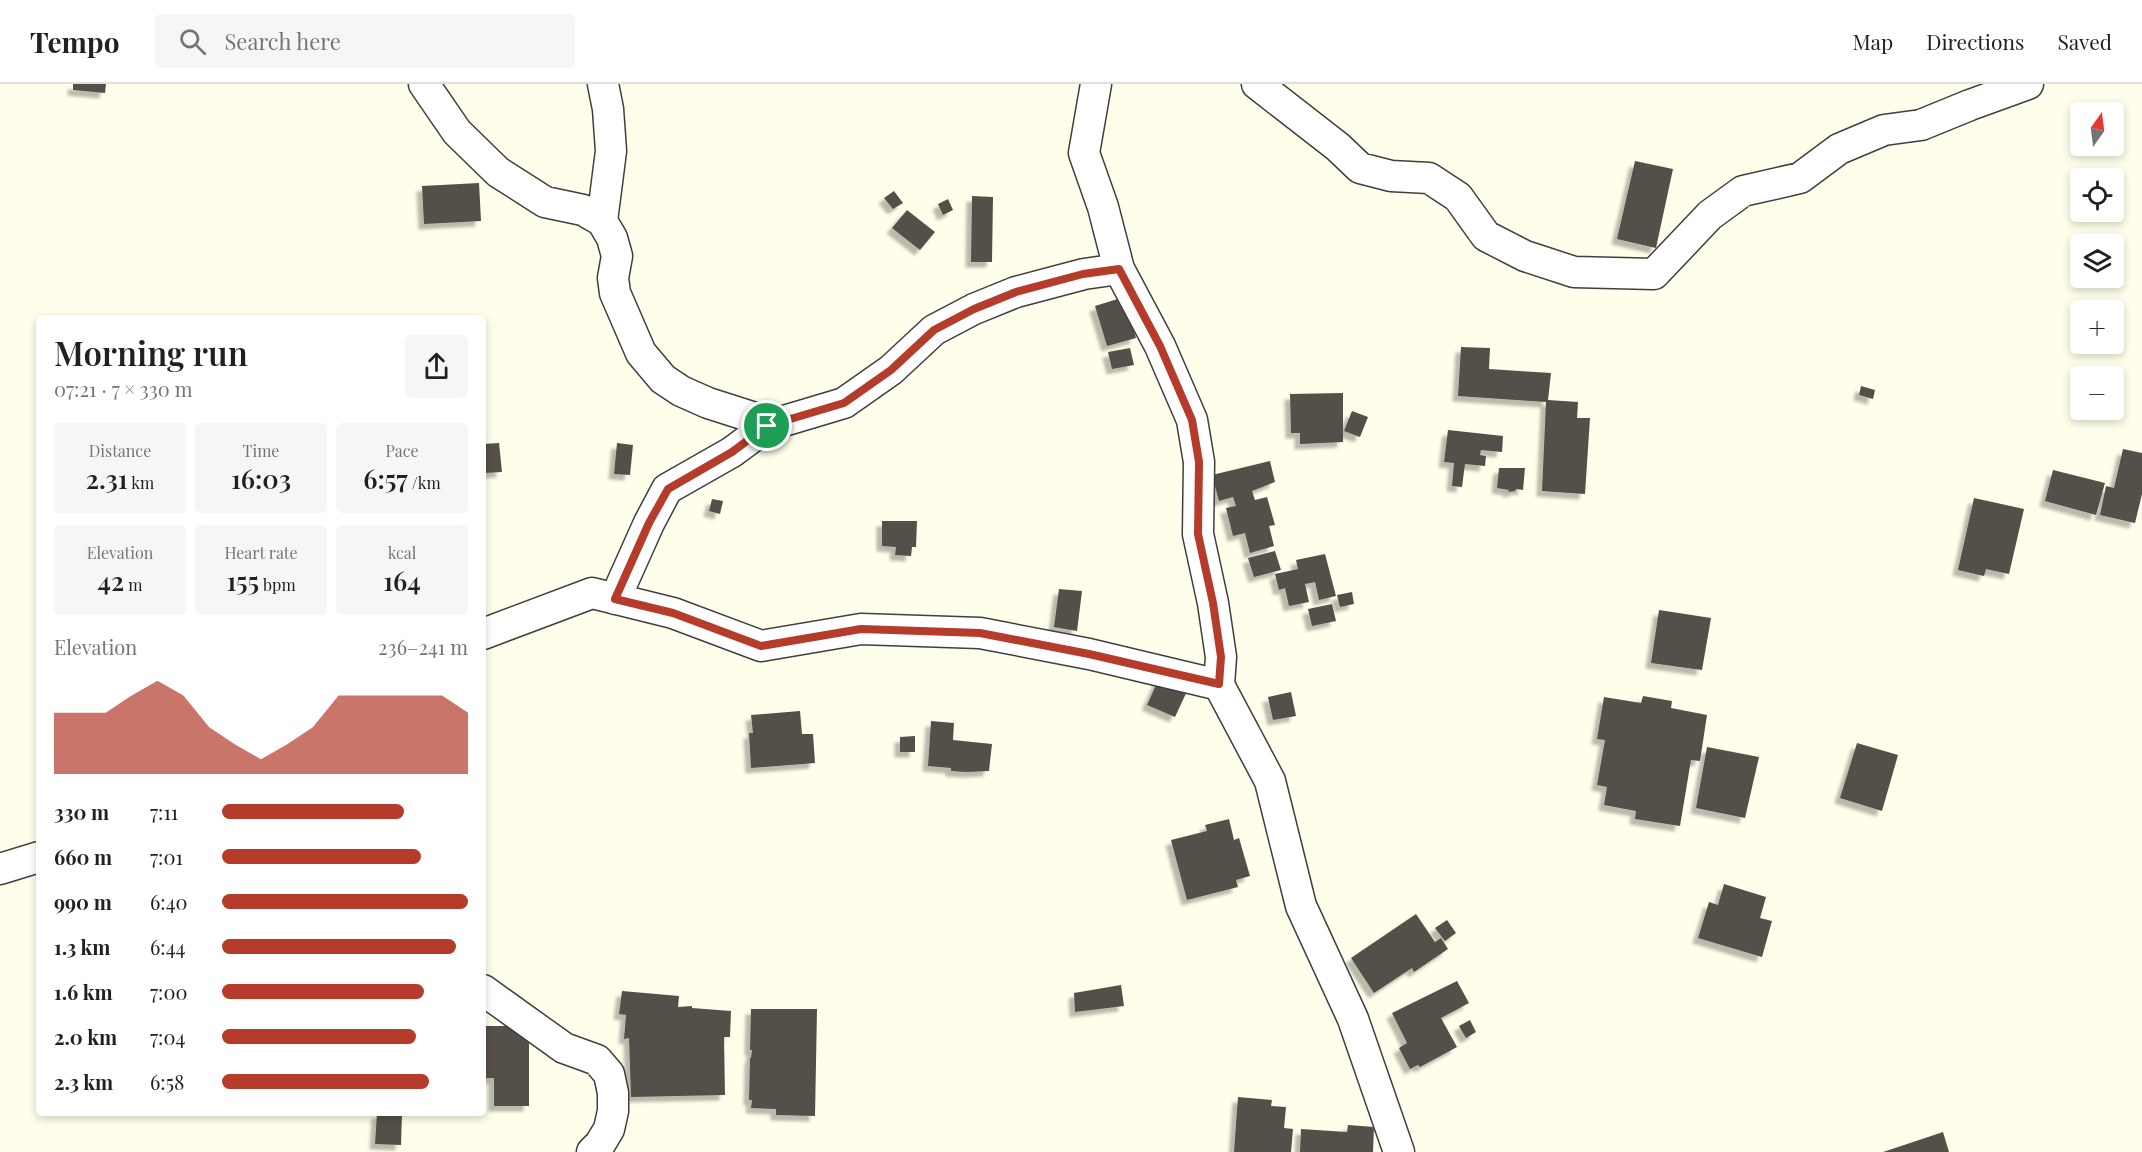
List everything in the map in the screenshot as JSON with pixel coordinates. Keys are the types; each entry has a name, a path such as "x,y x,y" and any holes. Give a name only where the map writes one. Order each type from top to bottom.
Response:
{"street":[{"path":"424,84 458,132 498,172 545,202 583,210 602,220 612,238 617,256 614,278 615,293 640,353 663,379 681,392 755,418 767,426"},
{"path":"602,220 611,151 608,109 603,84"},
{"path":"1096,84 1084,153 1103,207 1119,269 1160,346 1192,420 1199,462 1198,534 1213,603 1221,657 1219,684 1270,782 1301,906 1353,1019 1399,1152"},
{"path":"1257,84 1338,147 1360,168 1391,176 1429,178 1458,197 1486,236 1525,256 1574,272 1654,274 1710,215 1743,191 1800,178 1839,149 1884,130 1921,125 2028,84"},
{"path":"615,599 649,523 668,489 732,452 767,426 844,403 891,370 934,330 974,309 1016,292 1083,274 1119,269"},
{"path":"486,633 592,593 673,613 761,646 861,629 980,633 1089,654 1219,684"},
{"path":"0,869 36,859"},
{"path":"486,992 564,1048 597,1060 609,1074 614,1111 609,1129 592,1152"}],"building":[{"path":"73,84 106,84 105,93 73,90"},
{"path":"1635,161 1673,169 1656,248 1617,239"},
{"path":"479,183 481,221 424,224 422,186"},
{"path":"894,191 903,203 893,209 884,198"},
{"path":"972,196 993,197 992,262 971,262"},
{"path":"948,199 953,210 943,215 938,204"},
{"path":"907,210 935,232 920,250 892,228"},
{"path":"1124,297 1136,338 1107,346 1095,306"},
{"path":"1461,347 1490,348 1489,369 1551,373 1548,400 1578,402 1577,418 1590,418 1585,494 1542,491 1546,402 1458,396"},
{"path":"1130,348 1134,365 1112,369 1108,352"},
{"path":"1861,386 1875,390 1873,399 1859,395"},
{"path":"1343,393 1343,442 1300,444 1300,433 1291,433 1290,394"},
{"path":"1352,411 1368,417 1360,437 1344,431"},
{"path":"1448,430 1503,436 1502,452 1481,450 1480,455 1486,456 1485,466 1465,464 1462,487 1452,486 1454,463 1444,462"},
{"path":"499,443 502,472 486,473 486,444"},
{"path":"617,443 633,445 630,475 614,474"},
{"path":"2123,449 2142,453 2142,494 2135,523 2100,515 2106,486 2114,488"},
{"path":"1270,461 1275,482 1252,491 1255,500 1267,497 1275,525 1269,526 1274,546 1250,553 1245,533 1233,536 1226,508 1236,506 1233,497 1219,501 1212,475"},
{"path":"1499,468 1525,468 1523,490 1516,489 1508,492 1509,490 1497,488"},
{"path":"2053,470 2105,483 2096,515 2045,501"},
{"path":"1974,498 2024,509 2009,574 1986,569 1984,576 1958,570"},
{"path":"712,499 723,501 720,514 709,511"},
{"path":"882,521 917,521 916,547 912,547 911,556 895,555 896,547 882,546"},
{"path":"1275,551 1281,570 1254,577 1248,558"},
{"path":"1325,554 1336,596 1319,600 1315,582 1305,584 1309,602 1289,606 1285,588 1279,590 1275,574 1298,569 1296,560"},
{"path":"1059,589 1082,591 1077,631 1054,627"},
{"path":"1352,592 1354,604 1340,607 1337,595"},
{"path":"1332,604 1336,621 1312,626 1308,609"},
{"path":"1659,610 1711,618 1702,670 1651,663"},
{"path":"1160,676 1188,689 1175,717 1147,705"},
{"path":"1291,692 1296,716 1273,720 1268,697"},
{"path":"1643,696 1672,701 1671,708 1707,715 1700,761 1691,760 1680,826 1635,819 1636,811 1604,805 1607,787 1597,785 1605,740 1597,739 1604,697 1641,703"},
{"path":"800,711 802,734 813,734 815,763 751,768 749,733 753,733 751,715"},
{"path":"931,721 954,723 953,740 992,744 989,771 951,771 951,768 928,766"},
{"path":"915,736 915,752 900,752 900,737"},
{"path":"1857,743 1898,755 1882,811 1840,798"},
{"path":"1707,747 1759,757 1745,818 1696,808"},
{"path":"1229,819 1234,840 1239,838 1250,876 1236,880 1238,887 1187,900 1171,840 1207,831 1205,825"},
{"path":"1724,884 1766,897 1760,918 1772,921 1762,957 1698,938 1709,902 1718,905"},
{"path":"1416,914 1435,942 1441,938 1448,949 1414,972 1412,968 1374,993 1351,958"},
{"path":"1447,920 1456,933 1445,941 1435,928"},
{"path":"1457,981 1469,1003 1441,1018 1457,1047 1420,1067 1418,1065 1410,1069 1399,1048 1407,1043 1392,1013"},
{"path":"1121,985 1124,1006 1075,1012 1074,993"},
{"path":"622,991 679,996 678,1007 692,1006 692,1008 731,1011 730,1037 724,1037 725,1095 631,1097 629,1038 624,1039 626,1015 619,1014"},
{"path":"751,1009 817,1009 815,1116 776,1115 776,1109 751,1108 752,1100 749,1100 752,1050 750,1050"},
{"path":"1470,1020 1476,1032 1466,1038 1459,1026"},
{"path":"486,1026 529,1026 529,1106 494,1106 494,1078 486,1078"},
{"path":"1238,1097 1272,1100 1271,1106 1286,1107 1284,1128 1293,1129 1291,1152 1234,1152"},
{"path":"377,1116 402,1116 401,1145 375,1144"},
{"path":"1348,1125 1374,1127 1373,1152 1300,1152 1301,1129 1347,1132"},
{"path":"1943,1132 1949,1152 1883,1152"}],"route":[{"path":"1119,269 1160,346 1192,420 1199,462 1198,534 1213,603 1221,657 1219,684 1089,654 980,633 861,629 761,646 673,613 615,599 649,523 668,489 732,452 767,426 844,403 891,370 934,330 974,309 1016,292 1083,274 1119,269"}]}
